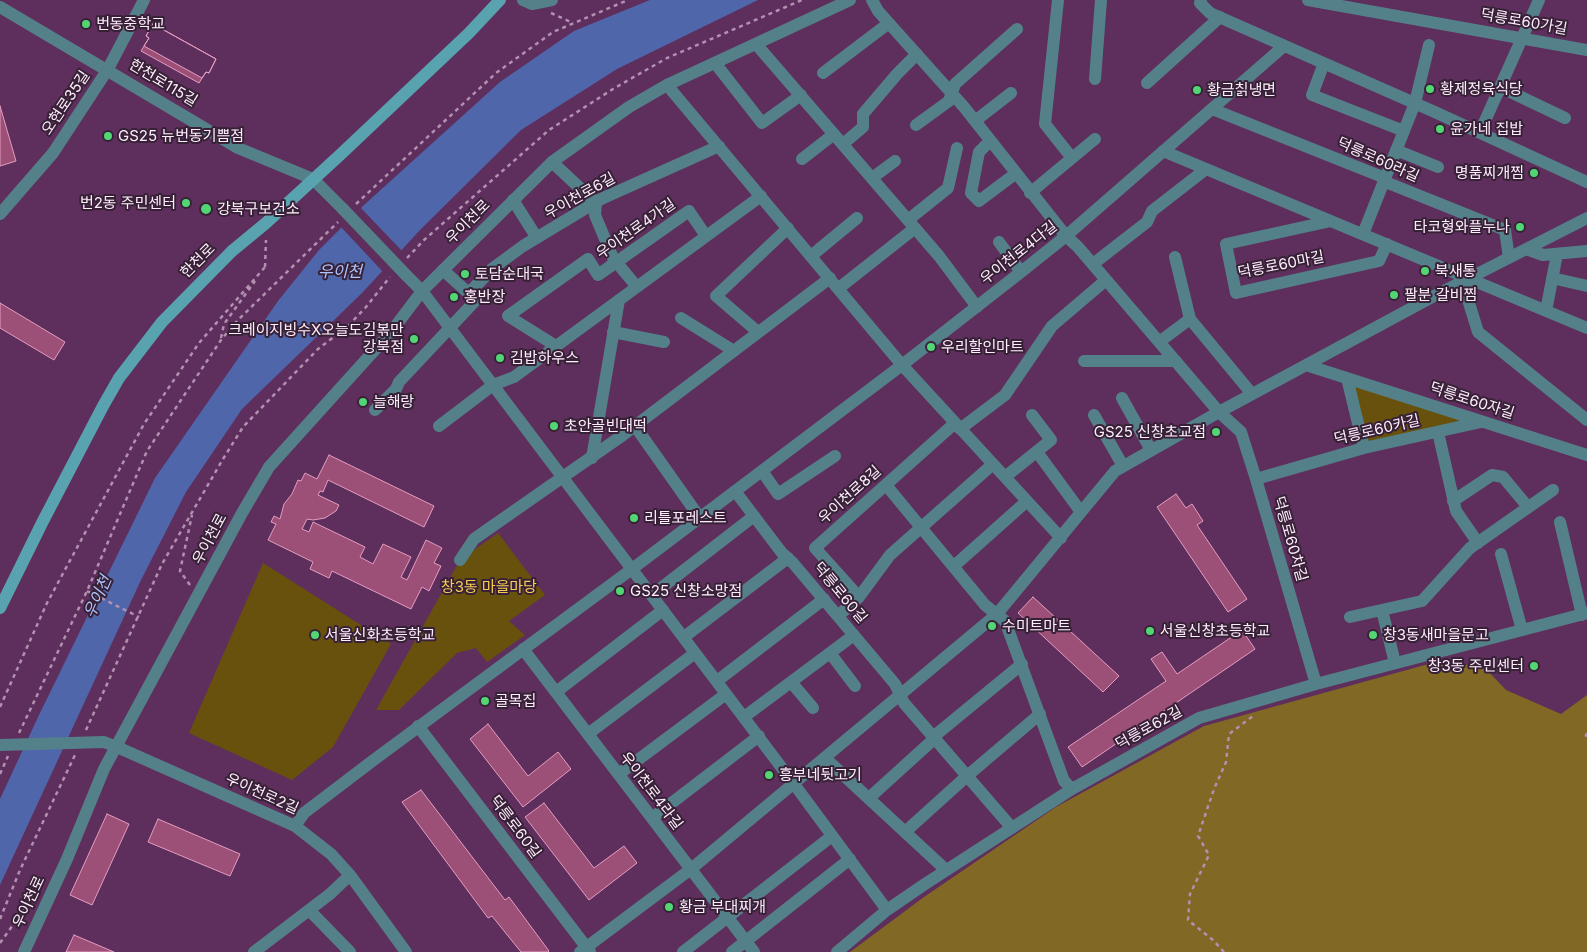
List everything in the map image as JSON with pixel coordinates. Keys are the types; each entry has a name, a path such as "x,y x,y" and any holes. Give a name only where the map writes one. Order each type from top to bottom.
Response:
{"main road":[{"name":"한천로","path":"0,608 74,460 119,378 162,322 232,251 266,223 469,33 500,0"}],"street":[{"name":"오현로35길","path":"0,214 53,153 108,70 144,0"},
{"path":"524,0 532,4 552,0"},
{"name":"우이천로","path":"24,952 104,769 269,467 391,332 422,291 552,162 629,107 667,85 850,0"},
{"name":"덕릉로60차길","path":"872,0 878,11 952,94 1066,236 1093,264 1218,412 1241,432 1316,684"},
{"path":"1058,0 1045,124 1072,158"},
{"path":"1095,80 1101,0"},
{"path":"1201,0 1200,3 1210,13 1220,18 1480,132 1587,182"},
{"name":"덕릉로60가길","path":"1308,0 1329,2 1587,50"},
{"path":"1480,132 1539,0"},
{"name":"한천로115길","path":"0,7 238,148 313,179"},
{"path":"1147,83 1220,18"},
{"path":"823,72 889,23"},
{"path":"916,125 949,101 955,84 1017,29"},
{"path":"756,44 912,224 977,307"},
{"name":"우이천로4다길","path":"632,569 1022,272 1284,46"},
{"path":"1363,234 1415,103 1429,46"},
{"path":"802,159 863,127 863,114 917,54"},
{"path":"715,63 762,123 801,95"},
{"path":"1324,64 1312,95 1404,131"},
{"path":"667,85 902,365 1061,538"},
{"path":"1500,87 1565,118"},
{"path":"974,121 1011,93"},
{"name":"덕릉로60라길","path":"1212,109 1380,176 1388,183 1505,230 1509,258"},
{"path":"1030,193 1095,139"},
{"path":"990,141 979,152 971,193 979,201 1015,174"},
{"name":"우이천로6길","path":"374,410 396,389 399,382 451,328 493,268 596,203 719,146"},
{"path":"838,288 912,224 948,188 957,148"},
{"path":"1396,150 1438,167"},
{"path":"1163,151 1587,328"},
{"path":"872,178 895,161"},
{"path":"552,162 596,203 595,215 614,258 637,287"},
{"path":"1093,264 1147,222 1152,211 1206,169"},
{"path":"313,179 347,211 422,291 664,610 887,910"},
{"path":"439,426 494,385 514,377 761,196"},
{"name":"우이천로","path":"513,200 538,238"},
{"name":"우이천로4가길","path":"556,346 508,316 588,258 598,275 689,211 706,236"},
{"path":"811,256 857,218"},
{"name":"덕릉로60길","path":"418,726 585,950 691,869 997,614 1115,471 1218,412 1469,278 1587,218"},
{"name":"덕릉로60마길","path":"1331,221 1226,244 1236,294 1379,261 1387,244"},
{"path":"758,332 716,296 788,228"},
{"path":"999,242 1022,272"},
{"path":"1526,249 1543,255 1587,251"},
{"path":"1546,311 1556,254"},
{"path":"1175,257 1190,319 1252,394"},
{"path":"444,270 472,297"},
{"path":"460,560 474,539 592,458 830,278"},
{"path":"1469,278 1465,290 1478,332 1587,420"},
{"path":"1552,278 1587,286"},
{"name":"우이천로8길","path":"860,597 815,548 886,485 958,426 1005,395 1052,326 1106,280"},
{"path":"592,458 619,300"},
{"path":"681,318 734,351"},
{"path":"1159,342 1190,319"},
{"path":"614,332 664,342"},
{"path":"1084,361 1176,362"},
{"name":"덕릉로60자길","path":"1306,365 1587,455"},
{"path":"1347,378 1364,448"},
{"path":"1122,398 1151,450"},
{"path":"1005,477 1051,440 1032,415"},
{"path":"1094,415 1123,466"},
{"path":"1438,432 1484,422"},
{"path":"635,426 700,518"},
{"name":"덕릉로60카길","path":"1256,479 1364,448 1438,432 1456,511 1478,542"},
{"path":"1036,452 1082,512"},
{"path":"762,471 778,494 835,456"},
{"path":"838,616 860,597 890,555 993,464"},
{"path":"1454,501 1492,475 1503,477 1528,507"},
{"path":"886,485 923,527 986,605 1005,622 1064,781 1072,789"},
{"path":"1350,617 1422,601 1470,548 1553,490"},
{"name":"덕릉로60길","path":"735,491 782,553 824,599 895,684 904,703 1012,828"},
{"path":"954,566 1027,501"},
{"path":"652,595 754,516"},
{"name":"덕릉로62길","path":"837,952 887,910 946,870 1072,789 1199,718 1316,684 1585,614 1560,522"},
{"path":"1501,554 1522,630"},
{"path":"684,637 788,558"},
{"path":"295,826 304,813 418,726 632,569"},
{"path":"717,681 824,599"},
{"path":"556,692 664,610"},
{"path":"1382,610 1395,663"},
{"path":"744,717 854,635"},
{"name":"우이천로4라길","path":"523,649 754,952"},
{"path":"588,734 695,653"},
{"path":"830,653 855,686"},
{"path":"869,798 938,734 1022,664"},
{"path":"791,682 813,708"},
{"path":"619,774 726,694"},
{"path":"905,832 1040,714"},
{"path":"652,818 758,736"},
{"name":"우이천로2길","path":"0,745 104,742 295,826 331,854 350,875 406,952"},
{"path":"825,758 946,870"},
{"path":"683,952 832,836"},
{"path":"732,952 850,859"},
{"path":"254,952 330,894 350,875"},
{"path":"309,910 350,952"}],"path":[{"path":"16,739 87,590 147,451 221,340 237,321 347,211 496,73 552,32 628,0"},
{"path":"221,340 224,324 265,267 266,223"},
{"path":"0,707 47,603 144,424 199,343 265,267"},
{"path":"192,511 180,571 198,596"},
{"path":"87,590 139,617"},
{"path":"1224,952 1213,940 1188,920 1190,894 1209,855 1198,836 1214,789 1226,762 1230,734 1259,712"},
{"path":"1587,733 1585,738 1587,740"},
{"path":"0,774 8,756"},
{"path":"0,943 31,900 50,894"}],"green space":[{"path":"1349,381 1477,421 1365,446"},
{"name":"창3동 마을마당","path":"498,533 545,595 509,621 525,635 487,662 476,648 457,653 399,710 376,710 460,560"},
{"path":"263,563 391,644 333,747 292,780 189,733"}],"shaded area":[{"path":"1443,660 1486,669 1506,690 1561,714 1587,695 1587,952 850,952 924,897 1056,807 1204,726"}],"water":[{"name":"우이천","path":"650,0 758,0 617,69 521,130 420,230 362,293 242,409 186,492 141,580 0,885 0,799 39,715 155,478 278,301 319,250 364,205 500,82 574,31"}],"pier":[{"path":"359,206 403,252 384,273 340,226"}],"building":[{"path":"153,24 216,59 209,73 206,72 202,78 144,46 149,38 146,36"},
{"path":"153,24 216,59 209,73 206,72 199,83 141,51 149,38 146,36"},
{"path":"0,106 16,161 0,166"},
{"path":"0,303 65,342 54,360 0,328"},
{"path":"329,455 434,506 424,527 328,480 323,492 320,491 318,495 339,505 336,511 325,518 307,519 302,529 309,532 313,522 365,547 360,557 373,564 383,544 411,557 401,577 407,580 426,540 442,548 434,563 441,566 429,591 422,587 411,609 332,571 329,578 310,569 313,562 268,540 276,524 271,522 274,516 280,519 284,504 292,494 298,480 301,481 305,473 317,479"},
{"path":"1176,494 1186,508 1192,504 1203,521 1197,525 1247,599 1228,612 1157,507"},
{"path":"1033,597 1119,676 1103,692 1018,613"},
{"path":"1242,630 1255,649 1082,767 1068,747 1166,681 1151,659 1162,652 1177,674"},
{"path":"488,724 528,776 558,752 571,769 523,807 470,739"},
{"path":"421,790 505,900 509,897 548,952 521,952 492,916 488,918 402,802"},
{"path":"544,803 594,868 624,846 637,863 589,900 525,817"},
{"path":"107,814 129,824 92,905 70,895"},
{"path":"158,819 240,854 230,876 148,842"},
{"path":"74,935 114,952 66,952"}],"place":[{"name":"번동중학교","path":"86,24"},
{"name":"황제정육식당","path":"1430,89"},
{"name":"황금칡냉면","path":"1197,90"},
{"name":"윤가네 집밥","path":"1440,129"},
{"name":"GS25 뉴번동기쁨점","path":"108,136"},
{"name":"명품찌개찜","path":"1534,173"},
{"name":"번2동 주민센터","path":"186,203"},
{"name":"강북구보건소","path":"206,209"},
{"name":"타코형와플누나","path":"1520,227"},
{"name":"북새통","path":"1425,271"},
{"name":"토담순대국","path":"465,274"},
{"name":"팔분 갈비찜","path":"1394,295"},
{"name":"홍반장","path":"454,297"},
{"name":"크레이지빙수X오늘도김볶만 강북점","path":"414,339"},
{"name":"우리할인마트","path":"931,347"},
{"name":"김밥하우스","path":"500,358"},
{"name":"늘해랑","path":"363,402"},
{"name":"초안골빈대떡","path":"554,426"},
{"name":"GS25 신창초교점","path":"1216,432"},
{"name":"리틀포레스트","path":"634,518"},
{"name":"GS25 신창소망점","path":"620,591"},
{"name":"수미트마트","path":"992,626"},
{"name":"서울신창초등학교","path":"1150,631"},
{"name":"서울신화초등학교","path":"315,635"},
{"name":"창3동새마을문고","path":"1373,635"},
{"name":"창3동 주민센터","path":"1534,666"},
{"name":"골목집","path":"485,701"},
{"name":"흥부네뒷고기","path":"769,775"},
{"name":"황금 부대찌개","path":"669,907"}]}
